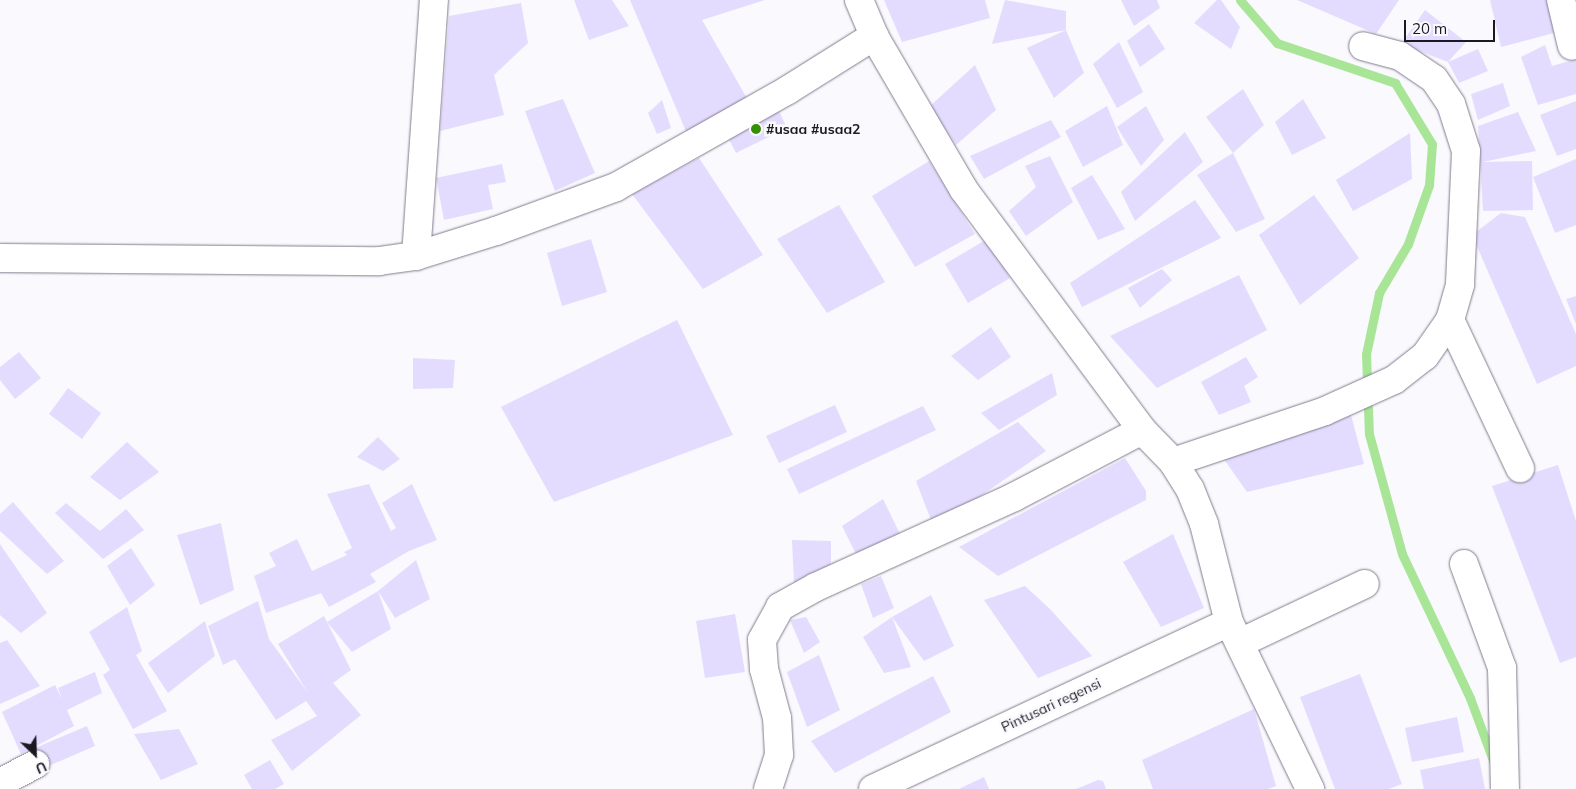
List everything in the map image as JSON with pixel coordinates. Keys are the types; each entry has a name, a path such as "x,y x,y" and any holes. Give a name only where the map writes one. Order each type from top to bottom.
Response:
{"street":[{"path":"416,256 434,0"},
{"path":"860,0 874,36 964,190 1031,276 1142,430 1173,462 1190,489 1204,524 1234,633 1303,787"},
{"path":"1561,0 1572,46"},
{"path":"0,258 379,261 416,256 496,231 616,186 788,90 874,36"},
{"path":"1173,462 1325,411 1394,380 1425,356 1450,320 1460,284 1466,151 1451,104 1434,79 1400,56 1363,46"},
{"path":"1450,320 1520,468"},
{"path":"768,789 779,755 778,727 764,669 762,640 780,607 816,587 1014,497 1142,430"},
{"path":"1464,564 1502,668 1505,789"},
{"name":"Pintusari regensi","path":"873,789 1234,633 1365,584"},
{"path":"0,783 35,764"}],"building":[{"path":"574,0 612,0 629,26 589,40"},
{"path":"630,0 765,0 702,20 748,100 688,136"},
{"path":"884,0 985,0 990,18 902,42"},
{"path":"1005,0 1066,11 1066,30 992,44"},
{"path":"1121,0 1157,0 1160,8 1134,26"},
{"path":"1217,0 1221,0 1240,27 1231,49 1194,23"},
{"path":"1297,0 1399,0 1376,34"},
{"path":"1490,0 1548,0 1554,33 1501,47"},
{"path":"521,3 528,43 494,75 504,115 440,131 449,16"},
{"path":"1425,10 1466,42 1448,62 1401,44"},
{"path":"1149,24 1165,49 1140,67 1127,41"},
{"path":"1066,30 1084,73 1054,98 1027,48"},
{"path":"1119,42 1143,92 1117,108 1093,64"},
{"path":"1545,45 1552,66 1576,59 1576,94 1538,105 1521,57"},
{"path":"1478,49 1488,71 1459,83 1448,62"},
{"path":"975,65 996,110 956,145 930,106"},
{"path":"1503,83 1510,106 1478,120 1471,94"},
{"path":"1243,89 1264,125 1233,153 1206,117"},
{"path":"563,99 595,173 555,191 525,111"},
{"path":"1303,99 1326,138 1292,155 1275,122"},
{"path":"662,100 671,128 657,134 648,113"},
{"path":"1576,101 1576,149 1557,156 1540,115"},
{"name":"#usaa #usaa2","path":"776,105 787,128 736,153 724,130"},
{"path":"1107,106 1123,145 1083,167 1065,131"},
{"path":"1146,106 1164,140 1141,166 1117,127"},
{"path":"1518,112 1536,151 1483,162 1532,161 1533,210 1483,211 1478,126"},
{"path":"1051,120 1061,137 984,179 970,156"},
{"path":"1185,132 1203,162 1135,221 1121,192"},
{"path":"1410,133 1412,179 1353,211 1336,180"},
{"path":"1233,153 1265,219 1236,232 1197,175"},
{"path":"1050,156 1073,202 1026,236 1009,211 1036,187 1025,166"},
{"path":"699,158 763,255 703,289 632,194"},
{"path":"1576,159 1576,225 1555,233 1533,177"},
{"path":"929,161 975,234 915,267 872,196"},
{"path":"502,164 506,182 488,185 493,209 444,220 436,178"},
{"path":"1092,175 1125,229 1098,240 1071,188"},
{"path":"1314,195 1359,258 1300,305 1259,235"},
{"path":"1195,200 1221,238 1082,307 1070,283"},
{"path":"839,205 885,282 827,313 777,239"},
{"path":"1501,213 1525,217 1576,334 1576,366 1537,384 1472,235"},
{"path":"591,239 607,292 562,306 547,253"},
{"path":"987,239 1010,278 968,303 945,264"},
{"path":"1162,269 1172,280 1140,308 1128,288"},
{"path":"1239,275 1267,330 1157,388 1110,336"},
{"path":"1576,296 1576,324 1566,299"},
{"path":"677,320 733,435 554,502 501,407"},
{"path":"991,327 1011,357 978,380 951,356"},
{"path":"19,352 41,378 15,399 0,380 0,367"},
{"path":"1246,357 1258,377 1244,386 1251,402 1219,415 1201,382"},
{"path":"413,358 455,360 453,388 413,389"},
{"path":"1052,373 1057,395 999,430 981,413"},
{"path":"68,388 101,413 82,439 49,414"},
{"path":"835,405 847,432 779,463 766,436"},
{"path":"923,406 936,430 799,494 787,469"},
{"path":"1350,411 1364,464 1247,492 1221,455"},
{"path":"1018,422 1046,451 934,528 916,481"},
{"path":"378,437 400,459 383,471 357,457"},
{"path":"127,442 159,472 120,500 90,477"},
{"path":"1125,458 1146,491 1146,500 998,576 959,547"},
{"path":"1558,465 1576,521 1576,657 1560,663 1492,486"},
{"path":"369,484 391,531 396,528 382,503 412,484 437,540 409,551 370,574 376,582 329,607 321,593 266,613 254,576 276,566 269,553 297,539 312,571 347,555 344,552 352,548 327,494"},
{"path":"883,499 902,538 859,560 842,526"},
{"path":"13,502 64,561 47,574 0,531 0,514"},
{"path":"66,503 100,531 126,509 144,530 103,559 55,513"},
{"path":"221,523 234,590 200,605 177,535"},
{"path":"1173,534 1204,608 1161,627 1123,562"},
{"path":"792,540 831,541 831,571 794,583"},
{"path":"0,544 47,613 21,633 0,615"},
{"path":"131,548 155,585 130,605 107,566"},
{"path":"416,560 430,599 395,618 378,591"},
{"path":"881,576 894,608 873,618 861,584"},
{"path":"1025,586 1050,609 1092,656 1038,678 984,600"},
{"path":"378,591 391,629 352,652 327,622"},
{"path":"931,595 954,646 924,661 892,617"},
{"path":"258,601 269,639 308,693 278,644 324,616 351,670 333,683 361,715 292,771 271,740 317,716 306,701 276,720 235,659 223,665 208,626"},
{"path":"127,607 142,651 136,655 167,711 133,729 103,675 110,670 89,632"},
{"path":"735,614 745,672 705,678 696,621"},
{"path":"806,617 820,642 804,653 790,620"},
{"path":"892,617 911,667 884,673 863,637"},
{"path":"205,621 215,656 168,693 148,663"},
{"path":"7,640 40,686 0,704 0,643"},
{"path":"819,655 840,710 807,727 787,672"},
{"path":"95,672 102,693 67,710 74,726 21,754 2,712 55,685 62,699 58,688"},
{"path":"1360,674 1402,784 1389,789 1335,789 1300,697"},
{"path":"933,676 951,712 835,773 811,741"},
{"path":"1254,709 1276,786 1268,789 1153,789 1142,760"},
{"path":"1457,717 1464,752 1412,762 1405,728"},
{"path":"87,726 95,746 44,768 35,748"},
{"path":"179,729 198,764 161,780 134,734"},
{"path":"1479,758 1485,789 1424,789 1420,770"},
{"path":"270,760 284,784 275,789 252,789 244,775"},
{"path":"984,777 989,789 959,789 963,787"},
{"path":"1098,780 1103,781 1106,789 1076,789"}],"waterway":[{"path":"1240,0 1277,43 1395,83 1432,144 1429,185 1408,244 1379,293 1366,354 1369,434 1402,554 1470,698 1494,763"}],"place":[{"name":"#usaa #usaa2","path":"756,129"}]}
